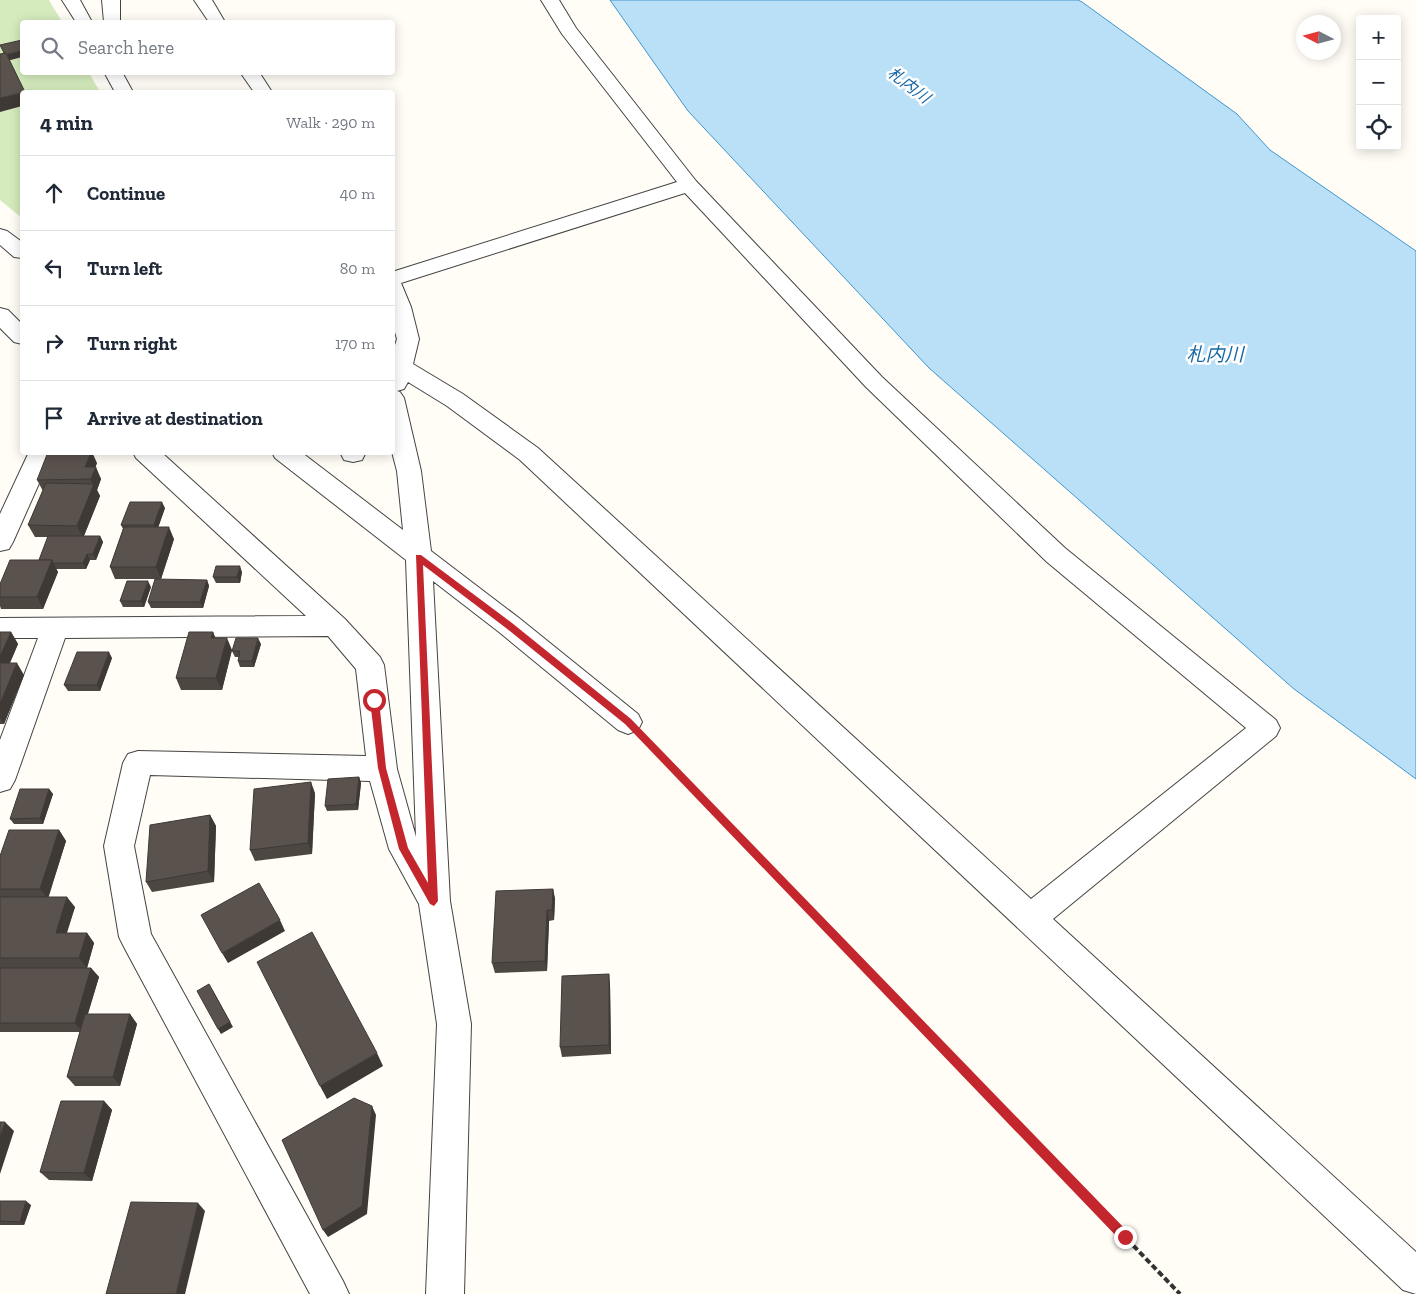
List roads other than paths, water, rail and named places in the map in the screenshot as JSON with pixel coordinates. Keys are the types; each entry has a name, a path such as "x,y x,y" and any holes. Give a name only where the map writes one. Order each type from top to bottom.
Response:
{"street":[{"path":"72,0 83,20"},
{"path":"111,0 112,20"},
{"path":"203,0 216,20"},
{"path":"550,0 568,30 689,185 874,382 1056,555 1266,728 1030,919"},
{"path":"115,75 123,90"},
{"path":"251,75 262,90"},
{"path":"395,278 689,185"},
{"path":"0,235 20,250"},
{"path":"395,295 408,339 396,365 455,400 530,454 1416,1277"},
{"path":"0,315 20,335"},
{"path":"395,411 409,471 419,558 434,901 454,1024 445,1294"},
{"path":"0,542 40,455"},
{"path":"148,455 335,626 370,665 382,768 404,849 434,901"},
{"path":"288,455 419,558 509,625 628,722"},
{"path":"0,628 335,626"},
{"path":"0,780 55,629"},
{"path":"330,1294 135,937 119,846 138,763 382,768"}],"water":[{"name":"札内川","path":"610,0 1078,0 1237,114 1270,150 1416,251 1416,779 1294,689 929,368 688,111"}]}
